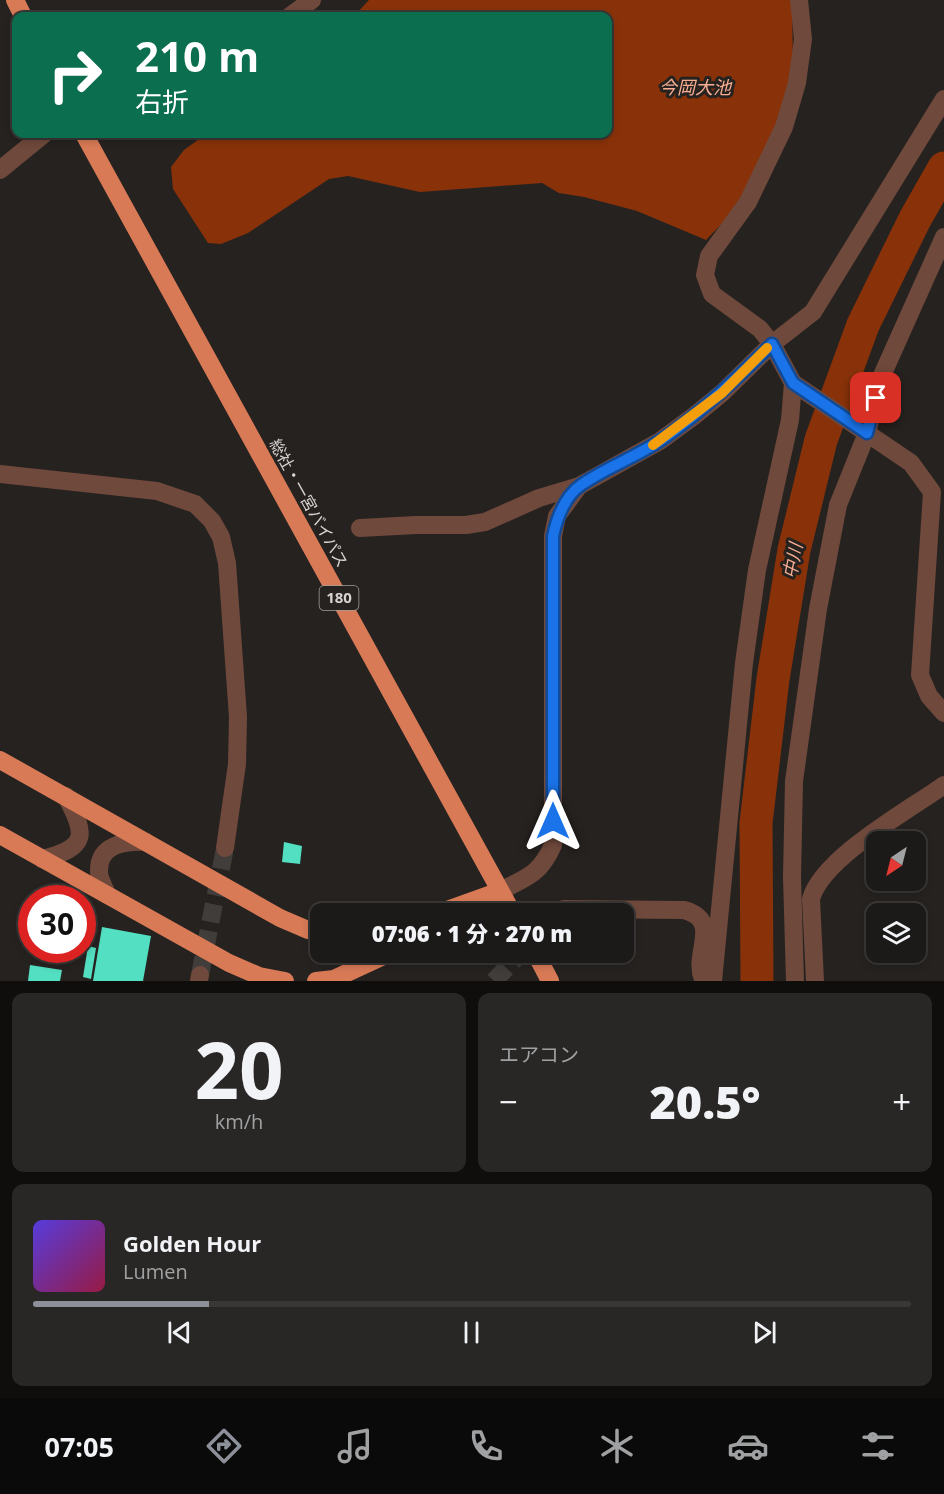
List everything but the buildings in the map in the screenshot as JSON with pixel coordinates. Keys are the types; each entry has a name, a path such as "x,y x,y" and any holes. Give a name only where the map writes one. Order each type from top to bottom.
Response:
{"highway":[{"name":"総社・一宮バイパス","path":"86,138 507,903"},
{"path":"0,760 280,918 310,930"},
{"path":"0,835 229,963 259,976 285,981"},
{"path":"467,903 501,891"},
{"path":"480,903 501,891"},
{"path":"316,981 334,979 368,963"},
{"path":"531,963 538,981"},
{"path":"540,963 550,981"}],"street":[{"path":"296,12 312,0"},
{"path":"799,0 803,39 797,83 784,127 748,202 709,256 705,275 712,294 760,329 797,385 911,463 932,492 920,675 929,696 944,713"},
{"path":"360,528 476,524 539,498 579,486 651,447 686,422 722,393 772,344 813,312 944,99"},
{"path":"0,170 39,138"},
{"path":"795,981 792,877 794,780 818,609 838,504 867,433 880,380 944,237"},
{"path":"712,981 744,663 758,570 797,385"},
{"path":"0,474 157,491 195,504 212,520 221,537 226,563 238,717 237,764 225,848"},
{"path":"501,891 530,877 545,863 553,845 553,536 557,516 579,486"},
{"path":"815,981 811,899 814,888 826,871 854,848 944,785"},
{"path":"42,859 65,853 79,840 81,825 66,796"},
{"path":"107,895 99,873 102,858 113,846 126,841 146,843"},
{"path":"634,910 684,910 700,916 704,924 700,970 704,981"}],"water":[{"name":"今岡大池","path":"369,0 792,0 793,67 776,126 751,184 731,214 706,240 637,211 559,193 542,183 420,192 348,176 329,179 248,233 221,244 208,243 173,189 171,167 184,150 200,138 612,138 612,12 358,12"}],"waterway":[{"name":"中川","path":"757,981 756,823 773,679 794,550 821,440 863,325 915,219 944,168"}],"tunnel":[{"path":"200,975 225,848"},
{"path":"494,981 511,963"}],"slow traffic":[{"path":"653,445 722,393 767,348"}],"route":[{"path":"553,821 553,536 557,516 579,486 660,441 694,416 722,393 772,344 793,383 867,433 876,398"}]}
